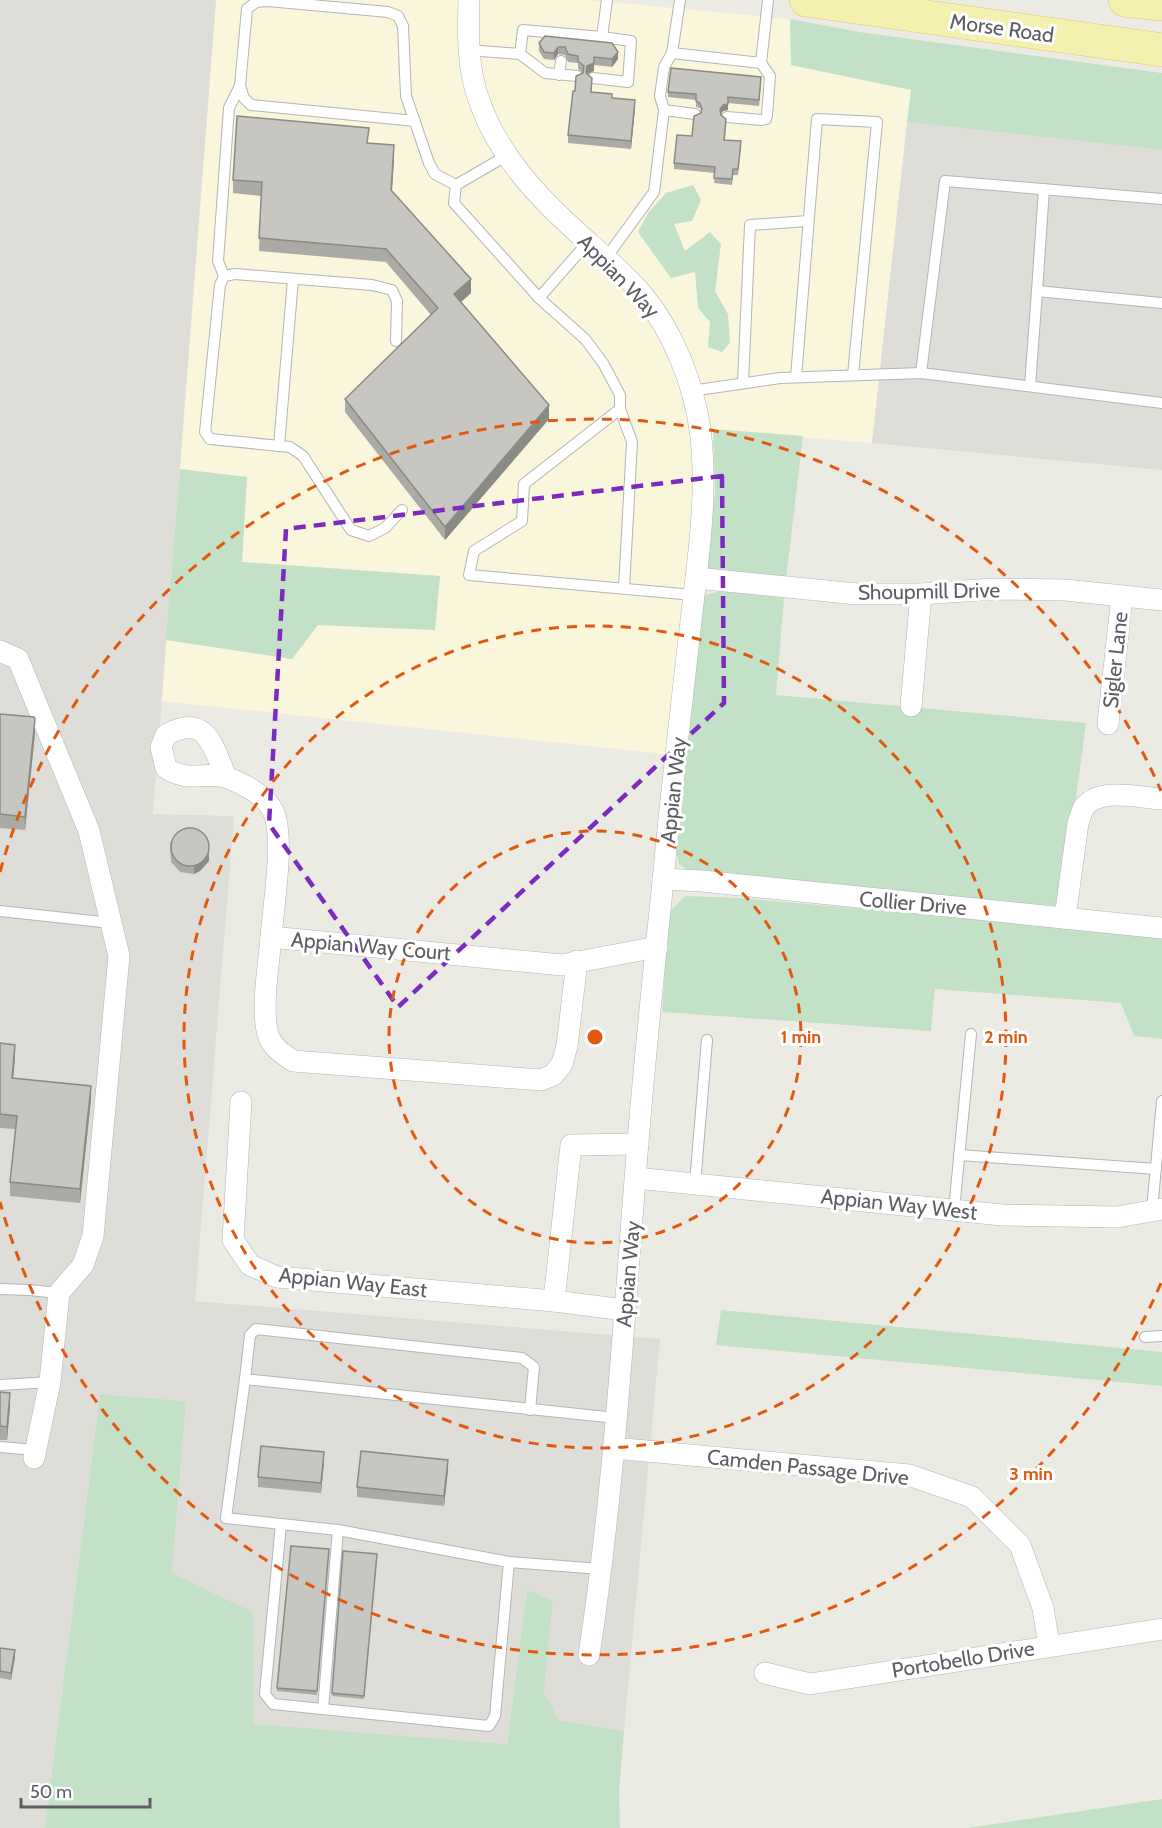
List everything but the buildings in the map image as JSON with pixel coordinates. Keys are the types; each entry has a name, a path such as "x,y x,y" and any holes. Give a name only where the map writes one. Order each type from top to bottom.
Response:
{"main road":[{"name":"Morse Road","path":"806,0 1162,50"},
{"path":"1125,0 1162,4"}],"street":[{"name":"Appian Way","path":"469,0 468,50 474,85 481,106 506,156 545,202 641,294 662,322 679,357 691,391 700,429 703,465 695,586 663,879 638,1144 614,1448 589,1655"},
{"name":"Shoupmill Drive","path":"695,586 857,594 921,594 992,589 1065,590 1162,600"},
{"path":"911,706 921,594"},
{"name":"Sigler Lane","path":"1108,724 1122,596"},
{"path":"0,651 18,659 89,831 119,956 93,1236 83,1265 58,1293 50,1382 35,1454"},
{"name":"Appian Way Court","path":"226,777 263,796 273,809 275,816 279,839 271,937 562,965 657,947"},
{"path":"1065,918 1078,823 1083,808 1095,798 1111,795 1162,799"},
{"name":"Collier Drive","path":"663,879 1162,928"},
{"path":"271,937 265,1009 269,1037 278,1051 293,1061 541,1080 553,1076 562,1064 567,1046 577,961"},
{"name":"Appian Way East","path":"241,1102 233,1240 250,1265 277,1277 554,1301 625,1310"},
{"path":"554,1301 571,1145 638,1144"},
{"name":"Appian Way West","path":"636,1178 1002,1215 1118,1217 1157,1210"},
{"name":"Camden Passage Drive","path":"614,1448 909,1475 972,1497 1020,1545 1042,1608 1049,1645"},
{"name":"Portobello Drive","path":"765,1673 810,1684 1162,1629"}],"lane":[{"path":"591,48 597,37 607,0"},
{"path":"606,258 654,192 664,110 660,96 664,67 672,53 680,0"},
{"path":"727,117 766,119 770,76 761,63 768,0"},
{"path":"402,510 385,528 369,536 351,530 303,456 290,447 210,439 205,432 220,285 224,276 218,261 229,108 240,86 247,9 256,2 268,1 388,12 398,16 403,26 406,96 414,122 435,174 456,185"},
{"path":"520,54 523,30 563,40 597,37 631,41 628,82 593,78"},
{"path":"468,50 520,54 545,73 577,76"},
{"path":"672,53 761,63"},
{"path":"559,75 561,61"},
{"path":"240,86 244,98 251,105 414,122"},
{"path":"664,110 695,114"},
{"path":"795,377 817,119 877,122 853,375"},
{"path":"456,185 506,156"},
{"path":"921,373 945,181 1162,199"},
{"path":"456,185 454,203 539,298 585,339 603,363 620,395 620,409 632,442 624,588"},
{"path":"1030,386 1044,189"},
{"path":"744,383 750,225 808,222"},
{"path":"539,298 588,242"},
{"path":"224,276 235,274 372,285 392,290 398,302 396,340"},
{"path":"279,446 293,279"},
{"path":"1037,291 1162,303"},
{"path":"691,391 795,377 921,373 1162,403"},
{"path":"620,409 524,484 522,521 474,551 469,575 624,588 695,586"},
{"path":"0,911 111,923"},
{"path":"954,1210 971,1034"},
{"path":"695,1184 706,1040"},
{"path":"1157,1210 1156,1169 1162,1101"},
{"path":"959,1155 1156,1169"},
{"path":"0,1289 58,1293"},
{"path":"530,1410 534,1367 522,1358 256,1329 250,1335 226,1518 338,1530 509,1562 601,1569"},
{"path":"1145,1337 1162,1336"},
{"path":"245,1379 616,1418"},
{"path":"0,1385 50,1382"},
{"path":"0,1447 35,1454"},
{"path":"281,1524 265,1694 273,1704 489,1726 495,1716 509,1562"},
{"path":"323,1709 338,1530"}],"highlighted area":[{"path":"722,476 724,703 398,1007 269,824 286,529"}],"shaded area":[{"path":"0,0 216,0 153,814 234,816 195,1301 660,1339 624,1731 559,1720 544,1692 553,1600 527,1590 507,1744 254,1724 253,1612 172,1574 186,1401 100,1394 45,1828 0,1828"},
{"path":"216,0 587,0 790,19 791,65 911,90 872,443 713,430 715,492 685,756 161,701 166,640 292,659 318,625 434,630 440,576 242,562 247,477 180,469"},
{"path":"907,122 1162,150 1162,470 872,443"}],"green space":[{"path":"790,19 859,32 1162,73 1162,150 907,122 911,90 791,65"},
{"path":"693,185 701,200 692,221 674,224 685,251 710,232 721,244 715,291 728,314 730,343 722,352 708,347 710,322 698,308 695,272 671,278 638,232 648,213 666,193"},
{"path":"713,429 803,436 786,579 717,573 705,567 715,492"},
{"path":"180,469 247,477 242,562 440,576 435,630 318,625 292,659 166,640"},
{"path":"721,591 784,598 776,695 1086,723 1061,911 689,871 679,864 676,851 702,596"},
{"path":"685,896 739,898 1162,935 1162,1039 1134,1036 1121,1003 935,989 931,1031 662,1012 669,912"},
{"path":"721,1310 1162,1352 1162,1386 716,1345"},
{"path":"100,1394 186,1401 172,1573 253,1612 254,1724 507,1744 527,1590 553,1600 544,1692 559,1720 624,1731 619,1792 620,1828 45,1828"},
{"path":"1162,1799 1162,1828 967,1828"}]}
